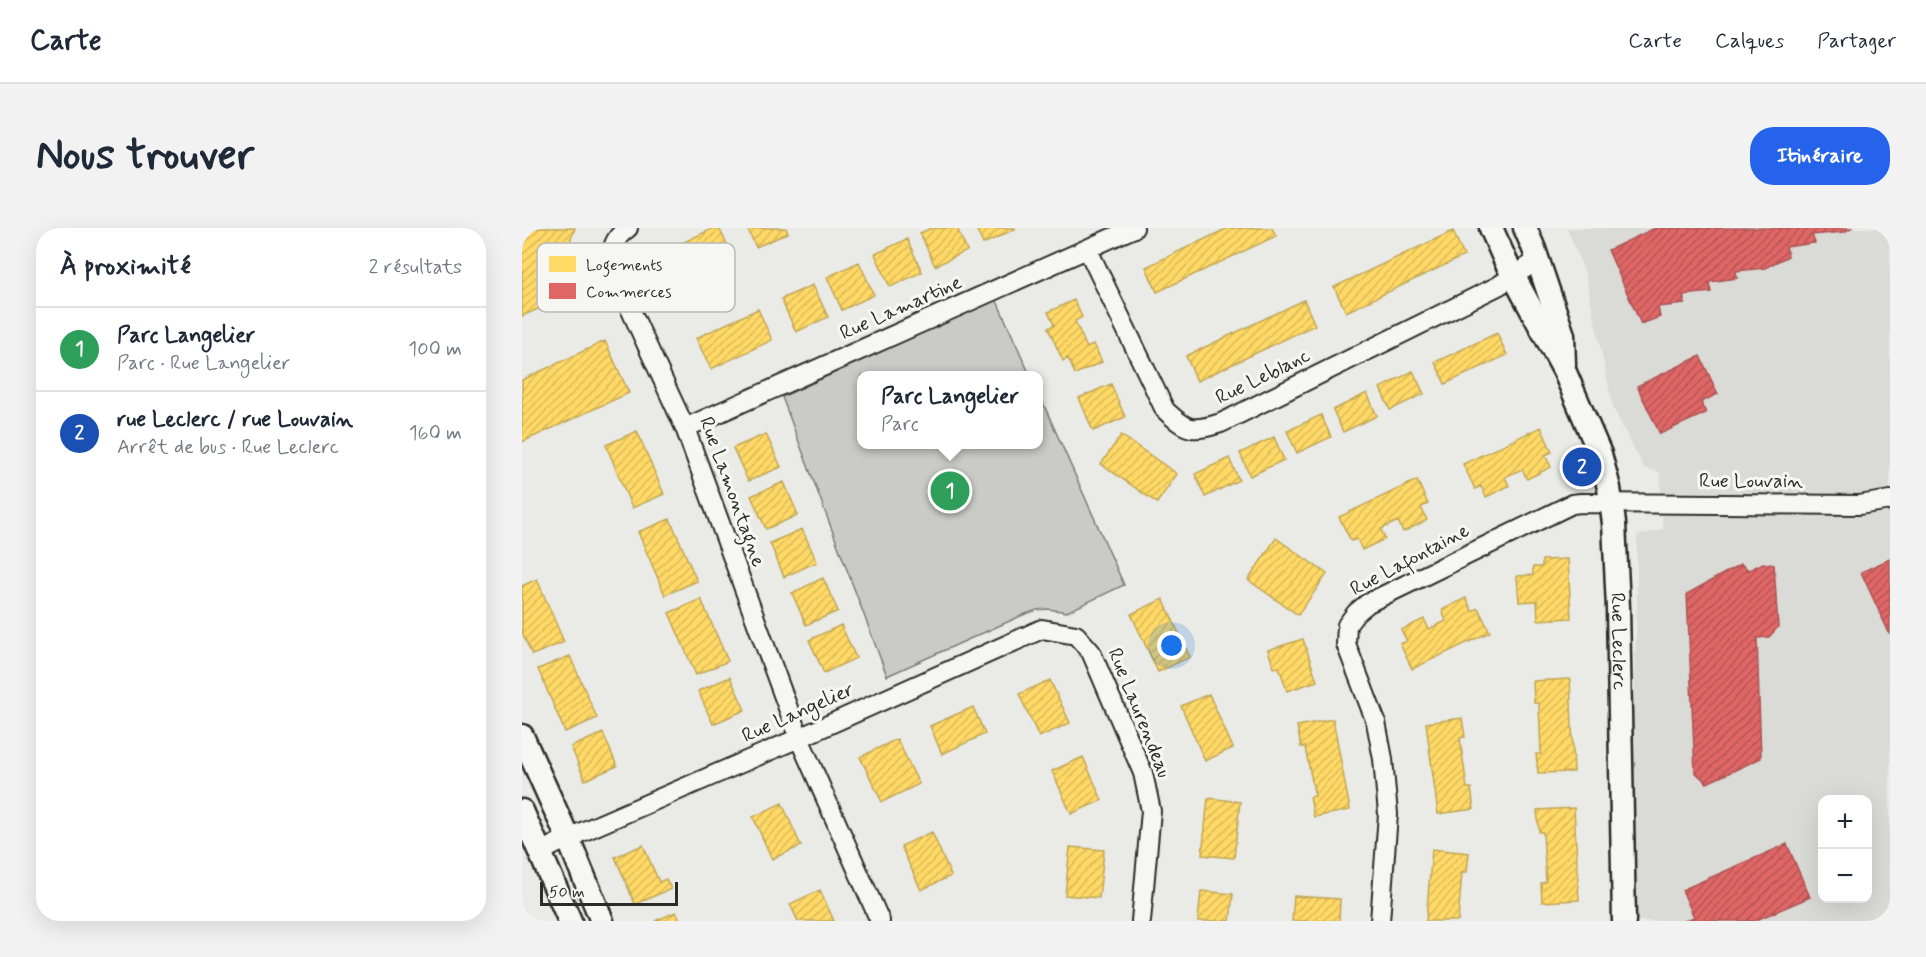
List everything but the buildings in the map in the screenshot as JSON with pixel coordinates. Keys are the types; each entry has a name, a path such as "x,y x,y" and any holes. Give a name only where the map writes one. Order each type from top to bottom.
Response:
{"street":[{"name":"Rue Lamontagne","path":"614,243 620,233 628,228"},
{"name":"Rue Lamartine","path":"685,428 1134,228"},
{"name":"Rue Leclerc","path":"1491,228 1564,370 1606,470 1612,503 1618,608 1624,921"},
{"name":"Rue Leclerc","path":"1525,228 1563,335 1564,370"},
{"name":"Rue Leblanc","path":"1088,250 1165,410 1181,426 1200,429 1221,423 1498,286 1538,260"},
{"name":"Rue Lamontagne","path":"632,312 685,428 799,738 880,921"},
{"name":"Rue Louvain","path":"1612,503 1859,505 1890,501"},
{"name":"Rue Lafontaine","path":"1380,921 1388,814 1383,759 1376,722 1346,644 1347,625 1368,603 1562,508 1581,503 1612,503"},
{"name":"Rue Langelier","path":"540,852 1042,629 1076,635"},
{"name":"Rue Laurendeau","path":"1076,635 1091,652 1143,773 1151,811 1141,921"},
{"path":"522,736 602,921"},
{"path":"522,811 570,921"}],"shaded area":[{"path":"1567,228 1890,228 1890,921 1627,921 1637,536 1663,529 1660,472 1644,468 1613,408 1585,273"},
{"path":"996,299 1028,371 857,371 857,449 1043,449 1043,403 1124,585 1067,612 1048,609 1023,615 887,676 782,397"}],"place":[{"name":"rue Leclerc / rue Louvain","path":"1582,467"},
{"name":"Parc Langelier","path":"950,491"}]}
